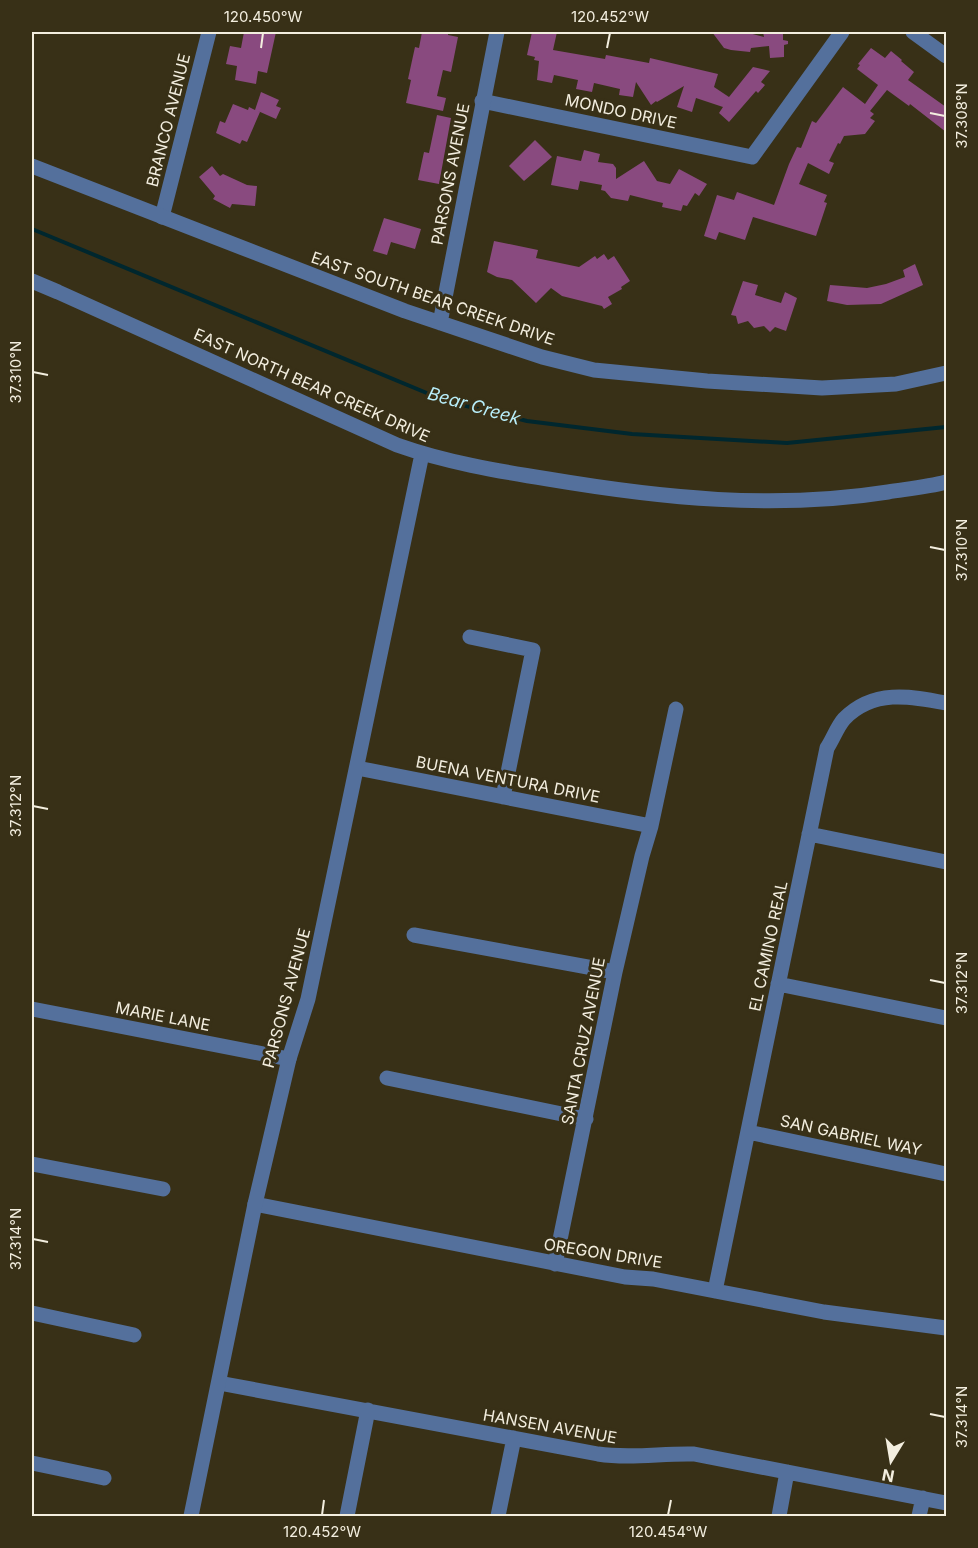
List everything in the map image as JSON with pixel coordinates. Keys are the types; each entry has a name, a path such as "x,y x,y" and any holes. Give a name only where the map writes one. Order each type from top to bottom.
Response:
{"street":[{"name":"BRANCO AVENUE","path":"162,217 209,32"},
{"name":"PARSONS AVENUE","path":"440,323 497,32"},
{"name":"MONDO DRIVE","path":"482,101 752,157 842,32"},
{"path":"914,32 933,37 946,56"},
{"name":"EAST SOUTH BEAR CREEK DRIVE","path":"32,166 440,323 542,357 594,370 706,381 822,388 896,384 946,373"},
{"name":"EAST NORTH BEAR CREEK DRIVE","path":"32,281 397,445 422,454 487,469 576,484 676,497 729,501 782,502 852,498 946,482"},
{"name":"PARSONS AVENUE","path":"191,1516 255,1204 289,1059 308,999 422,454"},
{"path":"470,637 533,650 504,797"},
{"name":"EL CAMINO REAL","path":"715,1291 827,748 843,720 858,708 879,698 901,695 946,703"},
{"name":"SANTA CRUZ AVENUE","path":"555,1264 615,972 636,879 651,826 676,709"},
{"name":"BUENA VENTURA DRIVE","path":"357,768 651,826"},
{"path":"809,834 946,862"},
{"path":"414,935 615,972"},
{"path":"778,984 946,1018"},
{"name":"MARIE LANE","path":"32,1009 289,1059"},
{"path":"387,1078 586,1119"},
{"name":"SAN GABRIEL WAY","path":"748,1132 946,1174"},
{"path":"32,1164 164,1189"},
{"name":"OREGON DRIVE","path":"255,1204 625,1278 653,1279 824,1312 946,1328"},
{"path":"32,1313 134,1335"},
{"name":"HANSEN AVENUE","path":"219,1383 614,1456 694,1454 946,1503"},
{"path":"346,1516 368,1410"},
{"path":"498,1516 514,1438"},
{"path":"32,1463 104,1478"},
{"path":"779,1516 787,1472"},
{"path":"919,1516 923,1498"}],"building":[{"path":"244,32 276,32 267,73 258,71 256,84 235,80 237,66 226,64 230,46 241,48"},
{"path":"422,32 448,32 448,35 458,37 451,72 443,70 437,96 446,98 443,111 406,103 411,80 408,79 415,47 419,48"},
{"path":"532,32 557,32 553,50 605,59 606,55 649,63 650,58 718,74 714,87 729,97 753,67 770,71 761,82 765,85 758,93 756,91 729,122 719,113 723,107 696,98 692,112 677,107 684,86 651,105 636,82 633,97 619,95 620,89 594,83 592,92 576,89 578,80 554,75 552,83 537,80 539,61 527,55"},
{"path":"712,32 745,32 764,37 763,32 783,32 783,40 788,41 788,44 784,45 784,57 770,58 769,46 751,48 750,52 731,50 724,48"},
{"path":"871,48 885,58 891,51 914,72 908,80 946,107 946,132 910,104 909,106 887,90 870,111 874,114 870,118 875,121 865,134 844,136 840,144 838,143 829,161 834,163 829,174 808,163 799,184 827,195 824,202 827,203 816,236 753,217 745,240 719,232 716,240 704,236 717,195 734,200 737,192 774,205 789,164 797,147 801,148 812,121 816,123 843,87 865,104 878,85 857,69 860,65 858,64"},
{"path":"261,92 279,100 276,106 281,108 276,119 258,111 260,112 247,142 242,140 240,144 216,133 220,121 225,123 233,104 248,110 249,107 255,110"},
{"path":"437,115 451,118 439,184 418,180 424,152 429,153"},
{"path":"535,140 552,157 524,181 509,166"},
{"path":"584,150 600,154 598,162 613,164 616,168 616,179 644,161 657,181 670,184 679,169 707,184 699,196 695,193 687,206 683,205 681,211 662,207 663,203 630,195 628,201 611,198 601,190 602,185 580,181 578,190 551,185 557,156 581,161"},
{"path":"212,166 220,176 223,174 247,185 257,186 255,206 232,204 230,208 213,199 215,196 199,177"},
{"path":"384,218 421,229 415,249 391,242 387,255 373,251"},
{"path":"494,241 538,250 536,258 579,267 595,256 597,259 604,254 608,260 614,256 630,281 608,297 612,304 604,309 602,306 562,296 551,288 536,303 512,280 487,272"},
{"path":"915,264 923,285 881,304 847,305 827,301 830,285 867,288 886,284 905,277 903,270"},
{"path":"743,281 758,285 755,295 781,303 785,292 797,298 786,331 775,327 770,332 764,326 754,328 748,321 738,324 736,316 731,315"}],"waterway":[{"name":"Bear Creek","path":"32,229 446,401 527,421 632,434 787,443 946,427"}]}
